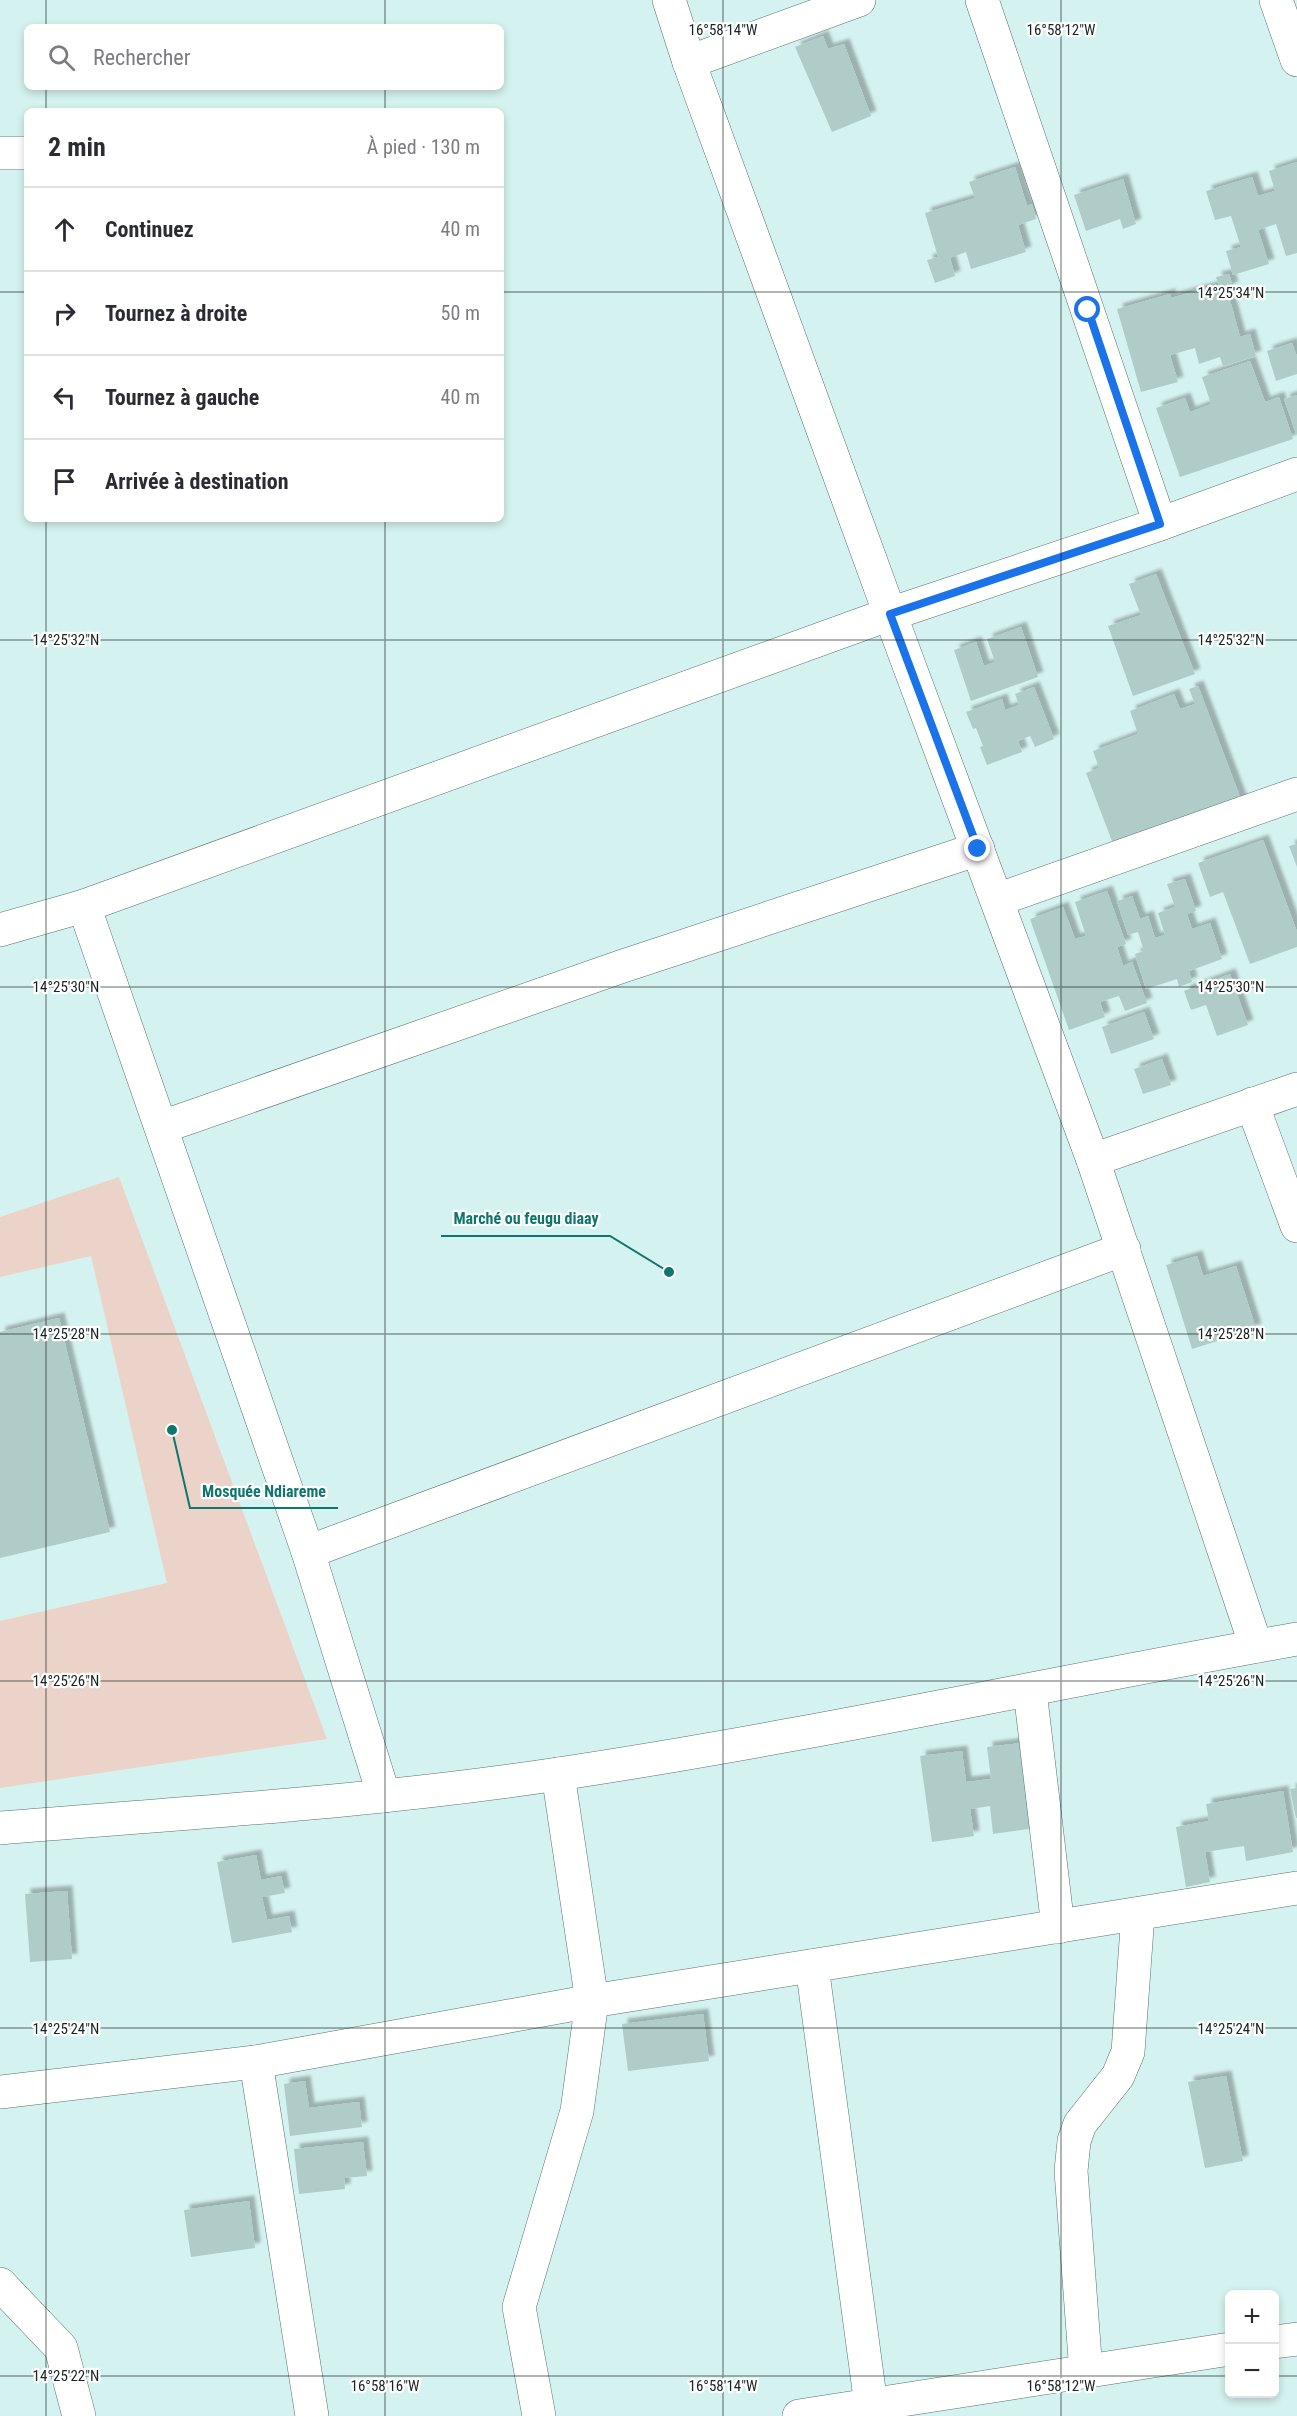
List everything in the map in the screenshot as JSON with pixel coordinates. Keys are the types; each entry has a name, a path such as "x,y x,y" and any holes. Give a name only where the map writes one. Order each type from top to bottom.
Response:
{"street":[{"path":"669,0 689,62 890,614 1093,1160 1256,1646"},
{"path":"689,62 859,0"},
{"path":"982,0 1160,524"},
{"path":"1276,0 1297,60"},
{"path":"0,153 24,153"},
{"path":"0,930 84,906 890,614 1160,524 1297,474"},
{"path":"997,900 1297,794"},
{"path":"162,1127 623,966 978,849"},
{"path":"84,906 308,1552 384,1796"},
{"path":"1093,1160 1297,1089"},
{"path":"1252,1104 1297,1226"},
{"path":"308,1552 1124,1249"},
{"path":"0,1828 384,1796 558,1774 1030,1691 1297,1639"},
{"path":"1030,1691 1058,1927"},
{"path":"539,2416 519,2307 577,2110 592,2001 558,1774"},
{"path":"0,2092 256,2062 592,2001 1297,1888"},
{"path":"1086,2372 1071,2170 1074,2140 1080,2124 1118,2076 1128,2052 1138,1914"},
{"path":"812,1966 871,2405"},
{"path":"256,2062 312,2416"},
{"path":"0,2284 61,2348 79,2416"},
{"path":"818,2415 1225,2350"}],"shaded area":[{"path":"119,1177 327,1739 0,1788 0,1621 167,1583 91,1256 0,1277 0,1217"}],"building":[{"path":"823,36 828,49 844,44 871,116 832,132 795,47"},
{"path":"1297,162 1297,253 1286,256 1276,224 1258,230 1269,264 1233,275 1226,251 1241,247 1231,216 1215,220 1206,191 1252,177 1258,196 1275,191 1269,171"},
{"path":"1015,167 1027,206 1032,204 1036,219 1018,225 1026,252 971,269 966,252 950,258 955,276 935,283 927,260 938,257 925,213 975,198 969,182"},
{"path":"1123,179 1136,224 1123,229 1120,219 1086,231 1074,195"},
{"path":"1229,274 1233,287 1227,289 1240,337 1250,334 1256,356 1223,366 1220,357 1199,364 1195,348 1170,355 1178,382 1141,392 1117,309 1170,294 1171,298 1219,285 1216,277"},
{"path":"1292,343 1297,357 1297,374 1276,381 1267,351"},
{"path":"1250,361 1265,402 1279,397 1293,439 1180,477 1156,408 1185,398 1190,412 1211,404 1202,377"},
{"path":"1297,395 1297,436 1284,399"},
{"path":"1156,574 1195,674 1133,696 1108,626 1141,615 1129,584"},
{"path":"1021,627 1038,677 971,701 954,650 976,642 984,666 995,662 987,639"},
{"path":"1198,686 1242,802 1115,849 1086,773 1099,768 1093,751 1138,734 1130,711 1174,694 1180,709 1195,704 1189,689"},
{"path":"1034,687 1054,739 1035,747 1030,736 1018,741 1022,752 987,765 976,728 973,729 966,712 1002,699 1005,710 1019,705 1015,694"},
{"path":"1263,840 1297,932 1297,947 1250,964 1223,892 1210,897 1198,863"},
{"path":"1297,844 1297,867 1289,846"},
{"path":"1185,879 1196,911 1187,914 1192,929 1210,923 1222,959 1189,971 1192,982 1179,987 1177,979 1146,989 1135,954 1144,951 1138,932 1128,935 1117,901 1132,896 1140,919 1148,916 1155,938 1165,935 1158,913 1175,907 1167,884"},
{"path":"1107,891 1126,944 1117,947 1123,966 1132,962 1147,1003 1125,1011 1119,996 1100,1002 1105,1017 1069,1030 1030,919 1063,907 1075,939 1086,936 1075,902"},
{"path":"1230,974 1248,1025 1217,1036 1206,1005 1191,1010 1184,991"},
{"path":"1144,1012 1154,1039 1111,1054 1102,1027"},
{"path":"1162,1059 1171,1085 1143,1094 1134,1069"},
{"path":"1197,1256 1203,1276 1236,1266 1256,1329 1192,1349 1166,1265"},
{"path":"59,1318 110,1532 0,1558 0,1332"},
{"path":"1029,1742 1041,1827 993,1834 990,1806 970,1809 974,1836 932,1842 920,1756 962,1751 966,1782 991,1779 987,1747"},
{"path":"1297,1788 1297,1818 1296,1818 1290,1789"},
{"path":"1283,1791 1293,1852 1246,1861 1244,1846 1205,1852 1210,1882 1186,1887 1176,1827 1209,1821 1206,1804"},
{"path":"256,1855 261,1880 281,1876 285,1893 262,1897 267,1920 289,1916 292,1932 232,1943 217,1862"},
{"path":"67,1891 72,1959 30,1962 25,1894"},
{"path":"703,2014 709,2061 628,2071 622,2024"},
{"path":"1226,2076 1243,2161 1205,2168 1188,2082"},
{"path":"305,2081 309,2108 359,2102 362,2127 290,2136 284,2084"},
{"path":"363,2142 367,2176 344,2178 345,2189 299,2194 294,2149"},
{"path":"249,2201 255,2248 191,2257 184,2210"}],"place":[{"name":"Marché ou feugu diaay","path":"669,1272"},
{"name":"Mosquée Ndiareme","path":"172,1430"}],"route":[{"path":"978,849 890,614 1160,524 1088,310"}]}
